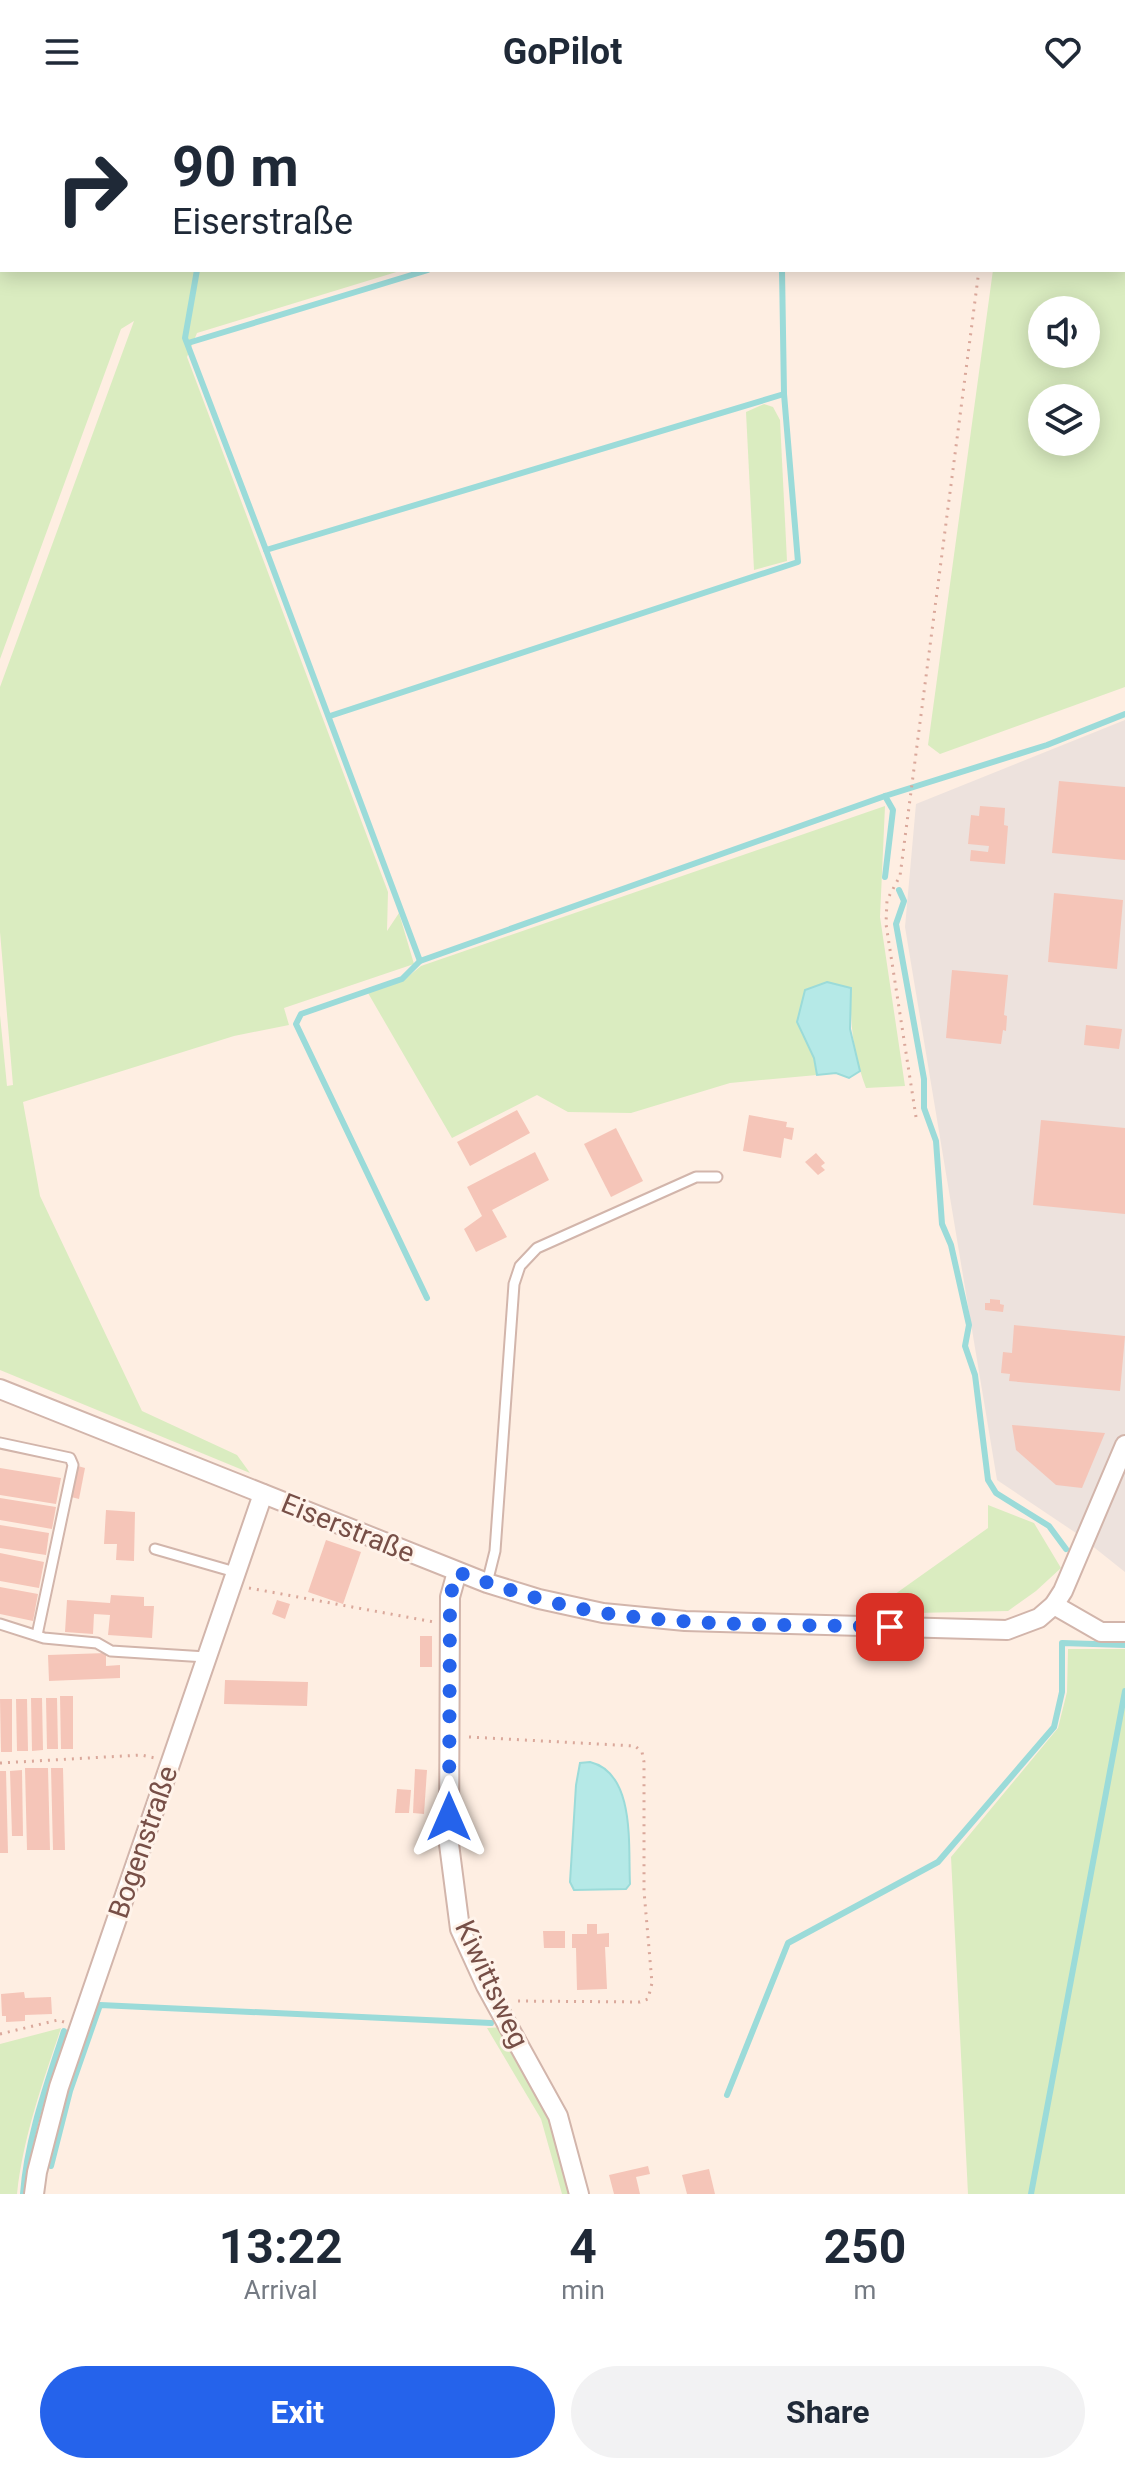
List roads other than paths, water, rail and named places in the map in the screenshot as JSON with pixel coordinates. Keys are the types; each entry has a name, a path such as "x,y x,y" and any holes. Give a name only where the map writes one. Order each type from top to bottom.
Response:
{"street":[{"name":"Eiserstraße","path":"0,1389 457,1572 539,1599 603,1613 700,1621 1007,1630 1039,1618 1054,1605"},
{"path":"1125,1445 1072,1574 1054,1605 1101,1632 1125,1632"},
{"name":"Bogenstraße","path":"34,2194 59,2087 263,1494"},
{"name":"Kiwittsweg","path":"457,1572 450,1597 449,1625 449,1844 460,1929 497,2005 558,2116 579,2194"}],"lane":[{"path":"487,1583 495,1551 514,1284 520,1266 537,1248 696,1177 717,1177"},
{"path":"0,1443 70,1458 73,1465 37,1635"},
{"path":"155,1549 233,1578"},
{"path":"0,1624 37,1635 97,1643 111,1651 206,1657"}],"water":[{"path":"827,982 851,988 850,1029 860,1071 849,1078 836,1073 817,1075 814,1058 797,1022 805,990"},
{"path":"590,1762 605,1769 615,1780 622,1796 629,1832 630,1884 626,1889 574,1890 570,1882 576,1785 580,1763"}],"waterway":[{"path":"197,272 185,338 266,550"},
{"path":"188,343 421,272"},
{"path":"330,716 798,562 784,394 782,272"},
{"path":"420,961 266,550 784,394"},
{"path":"427,1298 296,1024 301,1014 402,979 420,961 885,796 1047,745 1125,714"},
{"path":"885,796 893,810 885,877"},
{"path":"899,890 904,901 896,924 924,1079 924,1108 936,1141 942,1224 951,1245 969,1325 965,1346 975,1375 988,1480 996,1493 1049,1526 1066,1549"},
{"path":"727,2095 788,1943 938,1862 1054,1727 1062,1692 1062,1643 1125,1645"},
{"path":"1031,2194 1125,1691"},
{"path":"51,2166 70,2091 100,2005 491,2023"},
{"path":"23,2194 33,2132 64,2031"}]}
